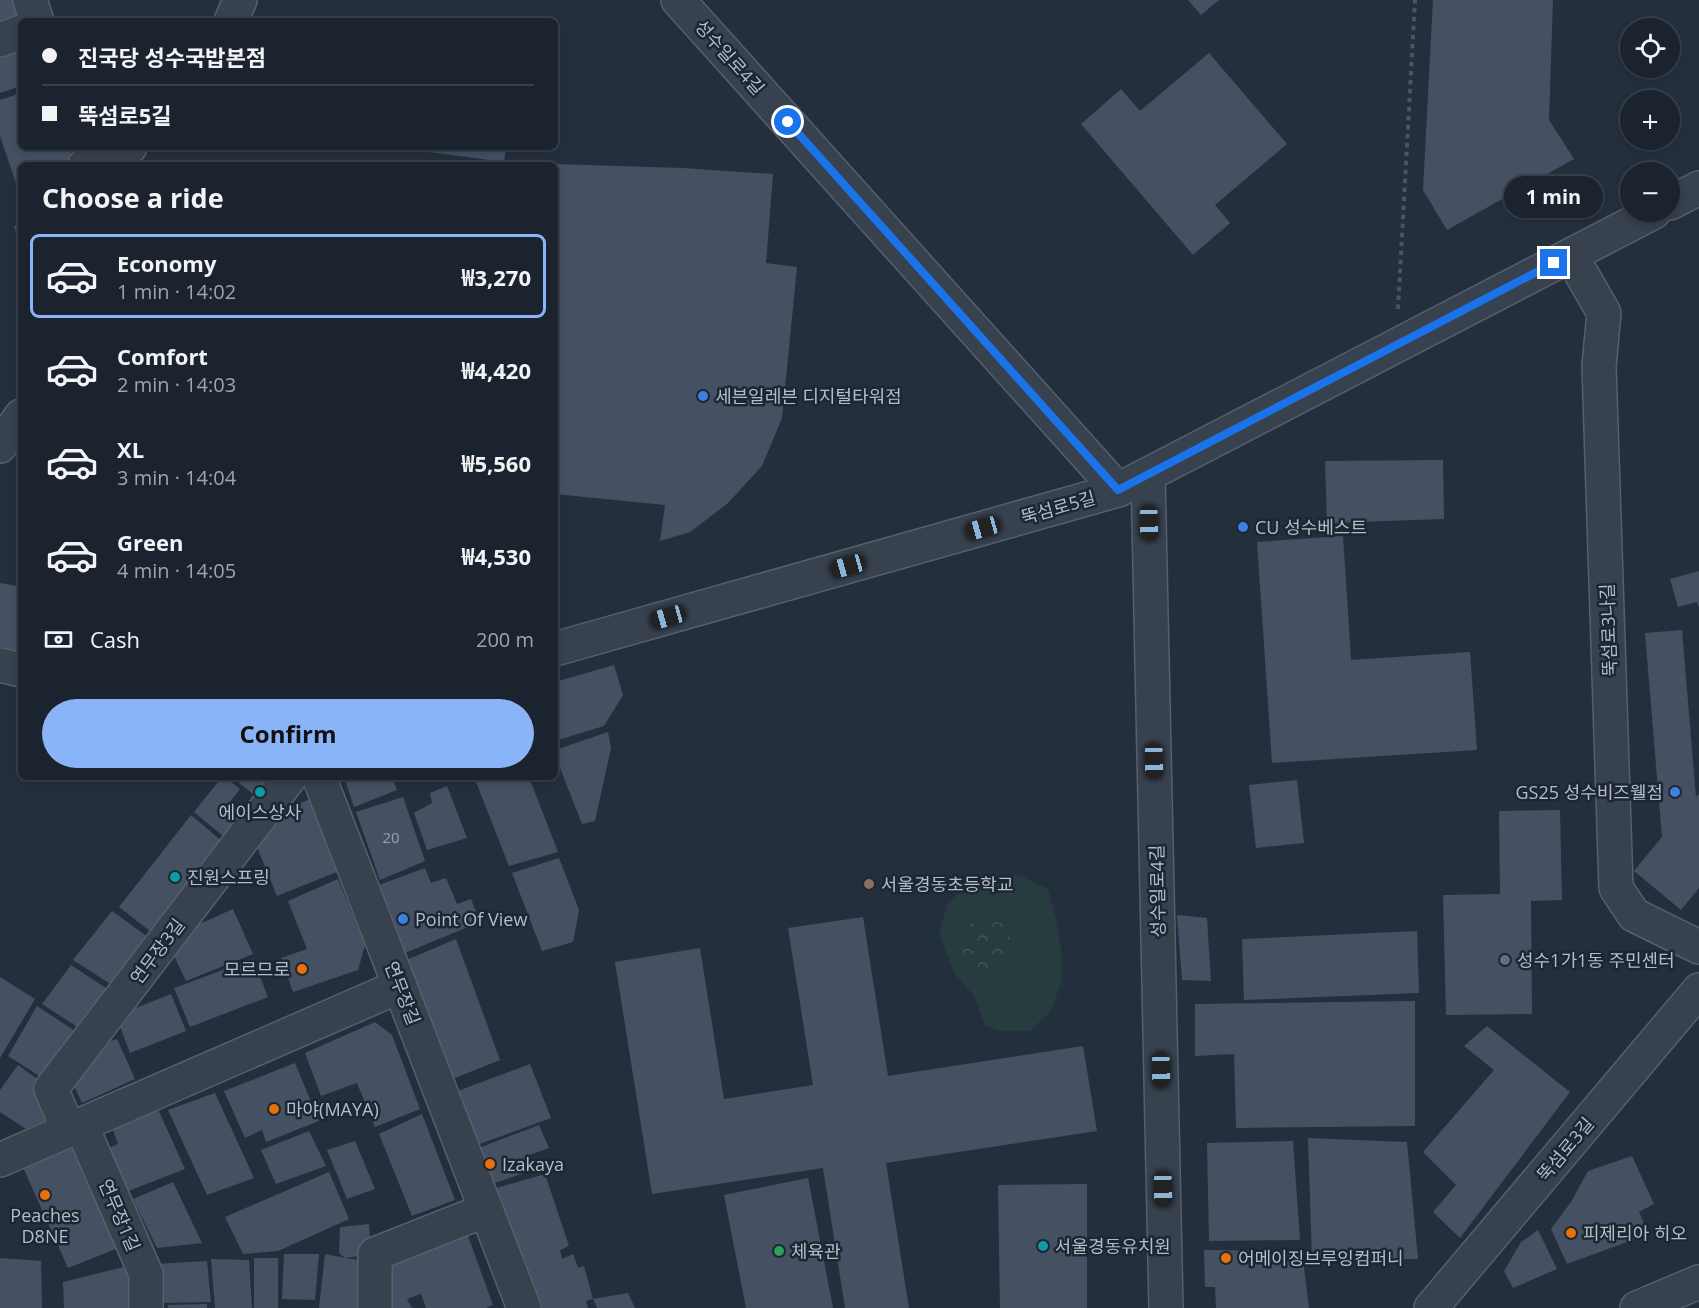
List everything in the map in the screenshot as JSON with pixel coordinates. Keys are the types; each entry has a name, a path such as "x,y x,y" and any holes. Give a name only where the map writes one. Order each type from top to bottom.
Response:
{"street":[{"path":"30,0 36,18"},
{"path":"232,18 240,0"},
{"name":"성수일로4길","path":"678,0 1118,490"},
{"path":"0,40 18,33"},
{"path":"92,162 122,150"},
{"path":"1680,198 1699,188"},
{"name":"뚝섬로5길","path":"558,648 1118,490 1635,222"},
{"name":"뚝섬로3나길","path":"1581,273 1604,313 1599,366 1616,888 1634,915 1699,948"},
{"path":"0,446 18,420"},
{"name":"성수일로4길","path":"1148,475 1166,1308"},
{"path":"0,665 18,669"},
{"name":"연무장3길","path":"75,1127 51,1089 288,780"},
{"name":"연무장길","path":"320,780 524,1308"},
{"path":"0,1160 400,986"},
{"name":"뚝섬로3길","path":"1431,1308 1699,990"},
{"name":"연무장1길","path":"75,1127 146,1274 146,1308"},
{"path":"375,1308 375,1254 486,1210"},
{"path":"1637,1308 1699,1282"}],"path":[{"path":"1395,346 1415,0"}],"green space":[{"path":"1019,875 1048,889 1061,949 1062,980 1051,1011 1030,1031 1001,1031 985,1026 975,997 954,973 939,935 947,905 963,889"},
{"path":"982,919 1001,923 1013,943 1002,963 984,969 966,962 960,944 963,927"}],"building":[{"path":"0,0 23,0 29,18 18,18 18,23 0,29"},
{"path":"1188,0 1219,0 1201,15"},
{"path":"1433,0 1553,0 1549,120 1574,159 1447,230 1423,190"},
{"path":"18,44 18,87 0,93 0,50"},
{"path":"1209,53 1287,144 1215,205 1230,223 1193,255 1081,124 1121,89 1140,111"},
{"path":"18,94 18,150 70,150 74,162 18,162 18,189 0,136 0,100"},
{"path":"414,150 506,150 504,162"},
{"path":"558,164 682,168 773,174 766,263 797,267 782,418 762,466 728,503 690,532 660,541 665,505 558,494"},
{"path":"18,225 18,240 14,226"},
{"path":"1443,460 1444,519 1327,523 1325,461"},
{"path":"1343,536 1351,660 1470,652 1477,750 1272,763 1257,542"},
{"path":"1699,571 1699,608 1697,602 1678,607 1670,579"},
{"path":"0,583 18,586 18,650 0,647"},
{"path":"1682,630 1696,797 1699,794 1699,888 1681,910 1634,871 1662,837 1645,633"},
{"path":"614,665 623,695 604,726 558,740 558,681"},
{"path":"608,732 611,748 595,821 582,824 558,763 558,749"},
{"path":"220,780 229,780 240,789 225,808 244,824 229,841 194,812"},
{"name":"에이스상사","path":"242,780 278,780 262,801 239,783"},
{"path":"345,780 393,780 397,790 354,807"},
{"path":"530,780 558,852 509,866 476,782"},
{"path":"1297,780 1304,843 1256,848 1249,785"},
{"path":"447,786 467,838 427,850 414,813 432,803 430,793"},
{"path":"403,797 425,861 380,880 356,812"},
{"path":"310,799 337,872 277,896 255,842 285,810"},
{"path":"1560,810 1562,900 1531,901 1532,1014 1446,1015 1443,895 1500,894 1499,811"},
{"name":"진원스프링","path":"191,815 230,848 160,939 119,907"},
{"path":"559,858 579,910 573,942 542,951 512,873"},
{"path":"425,868 431,883 446,878 457,904 471,899 480,922 405,953 379,885"},
{"path":"338,879 365,945 358,970 293,992 281,958 307,949 288,901"},
{"path":"233,909 253,954 186,981 166,939"},
{"path":"112,911 148,937 112,985 73,960"},
{"path":"1177,915 1207,918 1211,981 1182,980"},
{"path":"863,917 888,1076 1083,1046 1097,1131 886,1163 909,1308 845,1308 823,1168 652,1194 615,962 700,948 724,1099 813,1085 788,928"},
{"path":"1417,931 1419,993 1244,1000 1242,939"},
{"path":"456,939 500,1060 450,1080 404,961"},
{"path":"253,959 268,997 190,1027 174,988"},
{"path":"71,965 109,990 82,1030 42,1004"},
{"path":"0,977 35,999 0,1058"},
{"path":"171,994 186,1031 130,1053 116,1016"},
{"path":"1415,1001 1415,1126 1236,1128 1234,1054 1195,1056 1195,1004"},
{"path":"37,1006 81,1035 49,1082 8,1056"},
{"path":"375,1022 392,1035 420,1109 375,1127 357,1083 321,1096 305,1053"},
{"path":"1487,1026 1570,1092 1460,1238 1433,1212 1456,1185 1423,1152 1494,1070 1464,1046"},
{"path":"117,1039 135,1079 82,1103 74,1086 107,1042"},
{"path":"295,1063 319,1121 266,1142 262,1130 245,1138 224,1091"},
{"path":"530,1064 551,1118 474,1146 455,1092"},
{"path":"18,1065 51,1089 46,1120 26,1129 0,1112 0,1090"},
{"path":"215,1093 254,1178 207,1195 168,1110"},
{"path":"157,1107 185,1169 126,1192 107,1149 118,1144 112,1127"},
{"path":"422,1114 455,1200 412,1216 379,1134"},
{"path":"539,1125 549,1148 526,1156 532,1170 492,1184 476,1149"},
{"path":"309,1131 326,1166 276,1184 261,1150"},
{"path":"1308,1138 1407,1142 1418,1259 1312,1260"},
{"path":"76,1140 126,1245 68,1268 22,1165"},
{"path":"355,1141 375,1189 347,1199 327,1150"},
{"path":"1293,1141 1300,1240 1209,1241 1207,1143"},
{"path":"1632,1156 1654,1204 1639,1212 1649,1234 1567,1264 1551,1229 1571,1202 1588,1171"},
{"path":"329,1172 349,1219 278,1251 243,1254 225,1217"},
{"path":"545,1174 569,1246 560,1250 562,1259 573,1254 578,1268 584,1266 593,1299 586,1301 588,1308 534,1308 493,1189"},
{"name":"체육관","path":"808,1178 833,1308 746,1308 724,1195"},
{"path":"173,1182 202,1243 157,1248 133,1199"},
{"name":"서울경동유치원","path":"1087,1184 1087,1308 1000,1308 998,1185"},
{"path":"369,1224 371,1254 345,1258 339,1253 340,1227"},
{"path":"464,1225 493,1305 486,1308 426,1308 421,1294 407,1299 412,1308 383,1308 382,1268"},
{"path":"1538,1230 1557,1269 1513,1288 1504,1271 1521,1242"},
{"path":"1204,1250 1302,1251 1309,1308 1216,1308 1215,1287 1205,1287"},
{"path":"284,1254 319,1254 315,1300 282,1299"},
{"path":"325,1254 369,1261 367,1308 319,1308"},
{"path":"0,1258 41,1261 42,1308 0,1308"},
{"path":"254,1258 278,1258 278,1308 254,1308"},
{"path":"211,1259 249,1260 252,1308 215,1308"},
{"path":"207,1261 211,1302 160,1303 156,1264"},
{"path":"128,1266 128,1308 64,1308 63,1282"},
{"path":"628,1293 635,1308 597,1308 593,1299"},
{"path":"207,1304 207,1308 168,1308 168,1305"}],"place":[{"name":"세븐일레븐 디지털타워점","path":"703,396"},
{"name":"CU 성수베스트","path":"1243,527"},
{"name":"에이스상사","path":"260,792"},
{"name":"GS25 성수비즈웰점","path":"1675,792"},
{"name":"진원스프링","path":"175,877"},
{"name":"서울경동초등학교","path":"869,884"},
{"name":"Point Of View","path":"403,919"},
{"name":"성수1가1동 주민센터","path":"1505,960"},
{"name":"모르므로","path":"302,969"},
{"name":"마야(MAYA)","path":"274,1109"},
{"name":"Izakaya","path":"490,1164"},
{"name":"Peaches D8NE","path":"45,1195"},
{"name":"피제리아 히오","path":"1571,1233"},
{"name":"서울경동유치원","path":"1043,1246"},
{"name":"체육관","path":"779,1251"},
{"name":"어메이징브루잉컴퍼니","path":"1226,1258"}],"route":[{"path":"788,122 1118,490 1554,263"}]}
